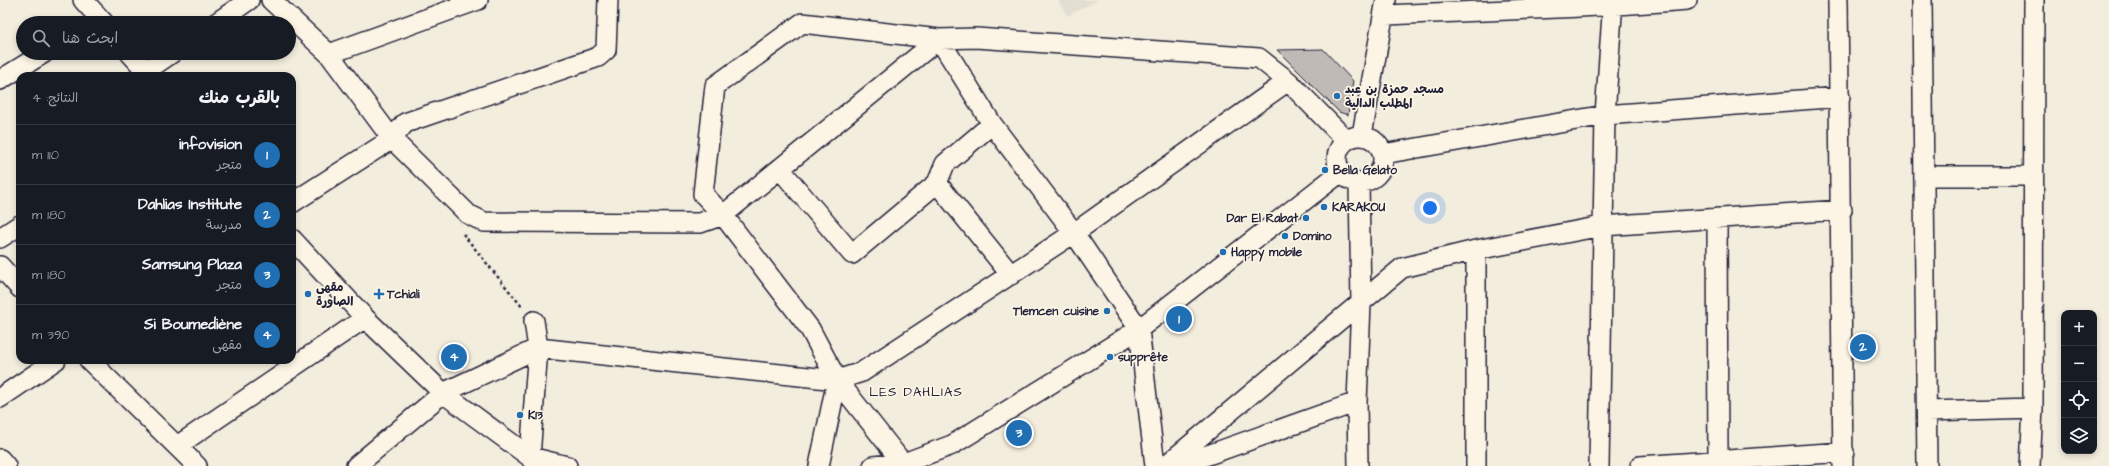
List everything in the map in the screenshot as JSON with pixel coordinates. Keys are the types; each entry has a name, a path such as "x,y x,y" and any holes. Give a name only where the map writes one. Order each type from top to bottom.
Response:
{"street":[{"path":"83,0 95,16"},
{"path":"226,16 249,0"},
{"path":"271,0 288,16"},
{"path":"328,54 478,0"},
{"path":"296,201 392,139 405,123 598,57 606,50 608,0"},
{"path":"904,464 837,380 810,329 723,215 704,194 715,86 802,23 938,39 976,38 1259,58 1354,138 1375,141 1383,154 1381,168 1378,174 1372,179 1359,182 1352,181 1341,172 1336,159 1341,146 1354,138 1385,7 1613,3 1687,0"},
{"path":"1640,466 1718,460 1844,459 1842,210 1838,0"},
{"path":"1922,0 1927,466"},
{"path":"2030,466 2033,408 2034,0"},
{"path":"1599,466 1605,115 1613,3"},
{"path":"296,24 328,54 392,139 468,214 484,222 700,223 723,215 938,39"},
{"path":"938,39 992,124 1074,233 1139,329 1155,466"},
{"path":"0,80 33,60"},
{"path":"137,60 148,72"},
{"path":"150,72 164,60"},
{"path":"356,466 443,393 538,348 837,380 862,372 1074,233 1288,81"},
{"path":"1383,154 1605,115 1840,97"},
{"path":"780,169 852,254 937,184 945,164 992,124"},
{"path":"873,466 904,464 952,445 1139,329 1341,172"},
{"path":"1924,176 2033,176"},
{"path":"1358,466 1357,402 1361,303 1359,182"},
{"path":"937,184 1011,275"},
{"path":"1165,466 1402,268 1476,250 1602,226 1842,210"},
{"path":"1717,218 1718,460"},
{"path":"0,238 16,228"},
{"path":"296,243 365,318 443,393 532,462 567,466"},
{"path":"1476,250 1476,466"},
{"path":"0,266 16,284"},
{"path":"177,446 365,318"},
{"path":"532,462 538,348 534,321"},
{"path":"0,398 50,364"},
{"path":"93,364 197,466"},
{"path":"819,466 837,380"},
{"path":"1177,466 1357,402"},
{"path":"1927,411 2033,408"},
{"path":"0,459 6,466"}],"path":[{"path":"463,234 534,321"}],"shaded area":[{"path":"1058,0 1098,0 1067,16"}],"building":[{"name":"مسجد حمزة بن عبد المطلب الدالية","path":"1323,49 1353,81 1348,115 1339,112 1277,50"}],"place":[{"name":"مسجد حمزة بن عبد المطلب الدالية","path":"1337,96"},
{"name":"Bella Gelato","path":"1325,170"},
{"name":"KARAKOU","path":"1324,207"},
{"name":"Dar El Rabat","path":"1306,218"},
{"name":"Domino","path":"1285,236"},
{"name":"Happy mobile","path":"1223,252"},
{"name":"مقهى الصاورة","path":"308,294"},
{"name":"Tchiali","path":"379,294"},
{"name":"Tlemcen cuisine","path":"1107,311"},
{"name":"infovision","path":"1179,319"},
{"name":"Dahlias Institute","path":"1863,347"},
{"name":"Si Boumediène","path":"454,357"},
{"name":"supprête","path":"1110,357"},
{"name":"K13","path":"520,415"},
{"name":"Samsung Plaza","path":"1019,433"}],"district":[{"name":"LES DAHLIAS","path":"916,391"}]}
